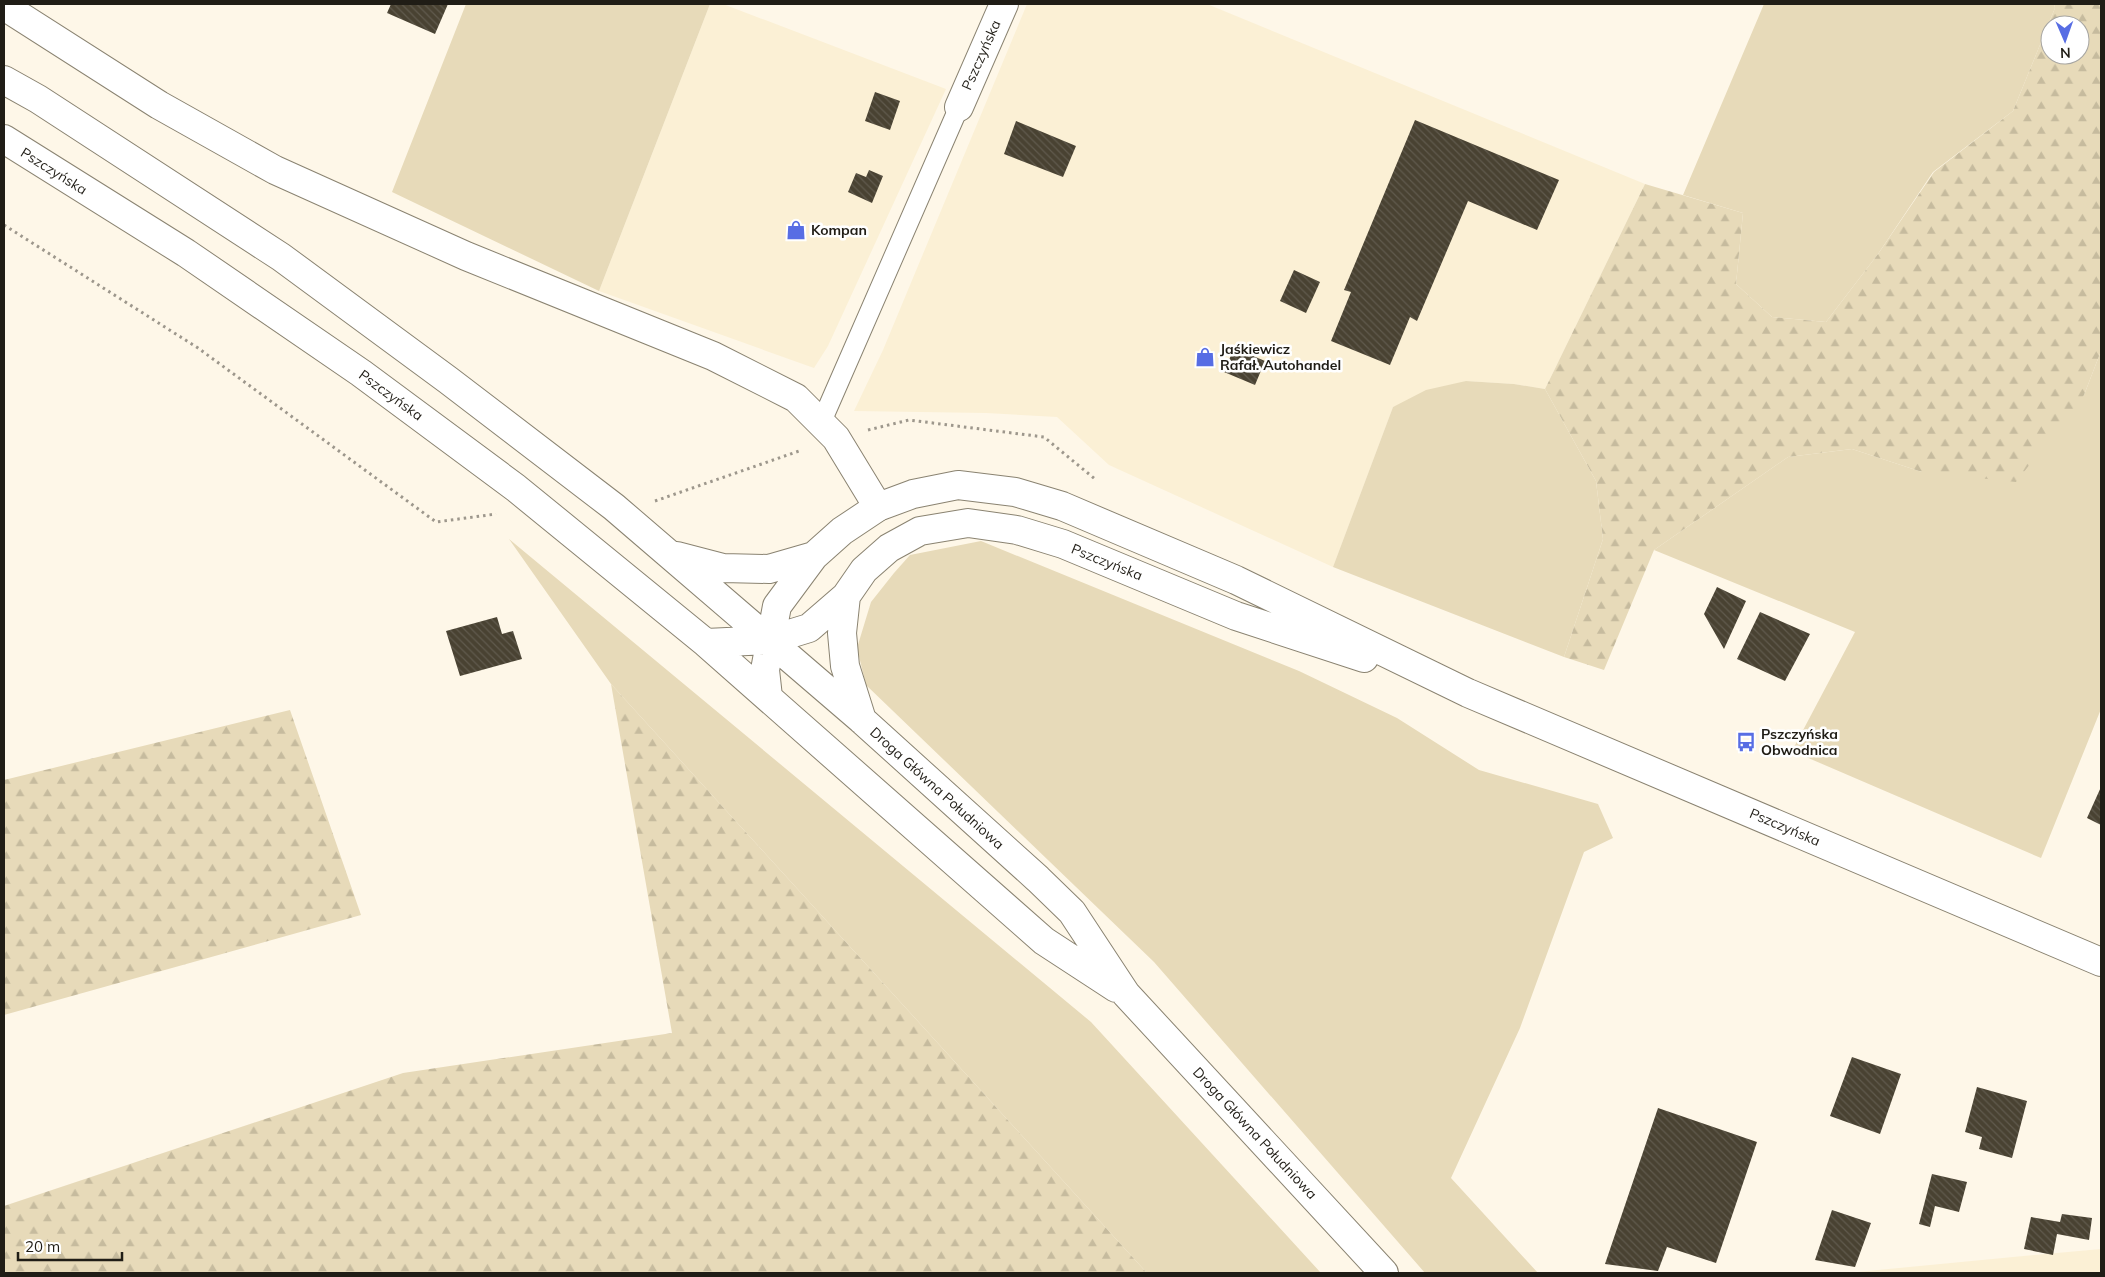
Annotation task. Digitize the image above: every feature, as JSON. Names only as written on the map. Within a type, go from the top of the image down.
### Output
[{"type":"main road","name":"Pszczyńska","points":[[959,107],[1004,4]]},
{"type":"main road","points":[[4,6],[158,105],[274,170],[466,256],[713,356],[796,398],[836,438],[878,508]]},
{"type":"main road","name":"Pszczyńska","points":[[4,80],[38,99],[281,257],[551,459],[670,554],[770,640]]},
{"type":"main road","name":"Pszczyńska","points":[[4,139],[186,253],[361,373],[516,488],[706,644],[770,640],[809,628],[846,596],[864,570],[889,548],[920,531],[968,523],[1017,530],[1063,544],[1236,616],[1468,692]]},
{"type":"main road","name":"Pszczyńska","points":[[770,640],[777,606],[814,556],[842,531],[878,508],[913,494],[958,485],[1015,492],[1062,506],[1236,580],[1468,692],[2101,962]]},
{"type":"main road","name":"Pszczyńska","points":[[670,554],[723,568],[769,569],[814,556]]},
{"type":"main road","points":[[846,596],[842,633],[845,666],[862,720]]},
{"type":"main road","points":[[768,697],[765,670],[770,640]]},
{"type":"main road","name":"Droga Główna Południowa","points":[[770,640],[862,720],[1072,912],[1126,994],[1384,1273]]},
{"type":"main road","name":"Droga Główna Południowa","points":[[706,644],[1044,941],[1126,994]]},
{"type":"lane","points":[[821,423],[959,107]]},
{"type":"path","points":[[4,225],[198,348],[436,522],[504,512]]},
{"type":"shaded area","points":[[710,4],[723,4],[946,89],[828,346],[814,368],[599,291]]},
{"type":"shaded area","points":[[1027,4],[1207,4],[1645,184],[1545,389],[1514,384],[1466,381],[1393,407],[1333,567],[1109,465],[1057,417],[986,413],[854,411],[883,350]]},
{"type":"shaded area","points":[[2101,1249],[2101,1273],[1847,1273],[2013,1257]]},
{"type":"green space","points":[[466,4],[710,4],[599,291],[392,192]]},
{"type":"green space","points":[[1764,4],[2054,4],[2055,8],[2052,15],[2040,15],[2040,45],[2013,111],[1933,172],[1878,254],[1826,322],[1772,317],[1736,284],[1743,213],[1683,195]]},
{"type":"green space","points":[[2054,4],[2101,4],[2101,351],[2084,395],[2016,482],[1922,472],[1852,449],[1788,457],[1654,550],[1604,670],[1564,657],[1603,539],[1596,481],[1545,389],[1645,184],[1743,213],[1736,284],[1772,317],[1826,322],[1878,254],[1934,172],[2013,111],[2040,45],[2040,65],[2090,65],[2090,15],[2052,15],[2055,8]]},
{"type":"green space","points":[[2101,351],[2101,709],[2041,858],[1792,751],[1855,632],[1654,550],[1788,457],[1852,449],[1922,472],[2084,395]]},
{"type":"green space","points":[[1466,381],[1514,384],[1545,389],[1596,481],[1603,539],[1564,657],[1333,567],[1393,407],[1426,390]]},
{"type":"green space","points":[[509,539],[1091,1022],[1321,1273],[1147,1273],[611,684]]},
{"type":"green space","points":[[981,541],[1299,671],[1397,718],[1479,770],[1598,804],[1613,838],[1584,852],[1520,1028],[1451,1178],[1538,1273],[1425,1273],[1154,962],[866,685],[857,648],[871,602],[894,573],[910,555]]},
{"type":"green space","points":[[611,684],[1147,1273],[4,1273],[4,1206],[403,1073],[672,1033]]},
{"type":"green space","points":[[290,710],[361,915],[4,1015],[4,780]]},
{"type":"building","points":[[391,4],[448,4],[435,34],[387,13]]},
{"type":"building","points":[[875,92],[900,101],[890,130],[865,121]]},
{"type":"building","points":[[1415,120],[1559,180],[1537,230],[1468,201],[1417,321],[1410,317],[1390,365],[1331,341],[1351,292],[1344,290]]},
{"type":"building","points":[[1016,121],[1076,146],[1063,177],[1004,154]]},
{"type":"building","points":[[869,170],[883,176],[872,203],[848,192],[856,173],[866,177]]},
{"type":"building","points":[[1294,270],[1320,282],[1306,313],[1280,301]]},
{"type":"building","points":[[1234,348],[1265,361],[1255,385],[1224,372]]},
{"type":"building","points":[[1717,587],[1746,601],[1724,649],[1704,614]]},
{"type":"building","points":[[1760,612],[1810,634],[1785,681],[1737,659]]},
{"type":"building","points":[[497,617],[502,634],[513,631],[522,659],[460,676],[446,631]]},
{"type":"building","points":[[2101,787],[2101,825],[2087,818]]},
{"type":"building","points":[[1852,1057],[1901,1074],[1880,1134],[1830,1116]]},
{"type":"building","points":[[1977,1087],[2027,1101],[2012,1158],[1979,1149],[1982,1137],[1965,1132]]},
{"type":"building","points":[[1658,1108],[1757,1142],[1716,1263],[1667,1247],[1658,1271],[1605,1264]]},
{"type":"building","points":[[1932,1174],[1967,1182],[1959,1212],[1935,1206],[1930,1227],[1919,1224]]},
{"type":"building","points":[[1832,1210],[1871,1223],[1855,1267],[1815,1260]]},
{"type":"building","points":[[2062,1214],[2092,1218],[2089,1240],[2057,1234],[2053,1255],[2024,1249],[2031,1217],[2060,1222]]},
{"type":"place","name":"Kompan","points":[[796,230]]},
{"type":"place","name":"Jaśkiewicz Rafał. Autohandel","points":[[1205,357]]},
{"type":"place","name":"Pszczyńska Obwodnica","points":[[1746,742]]}]
